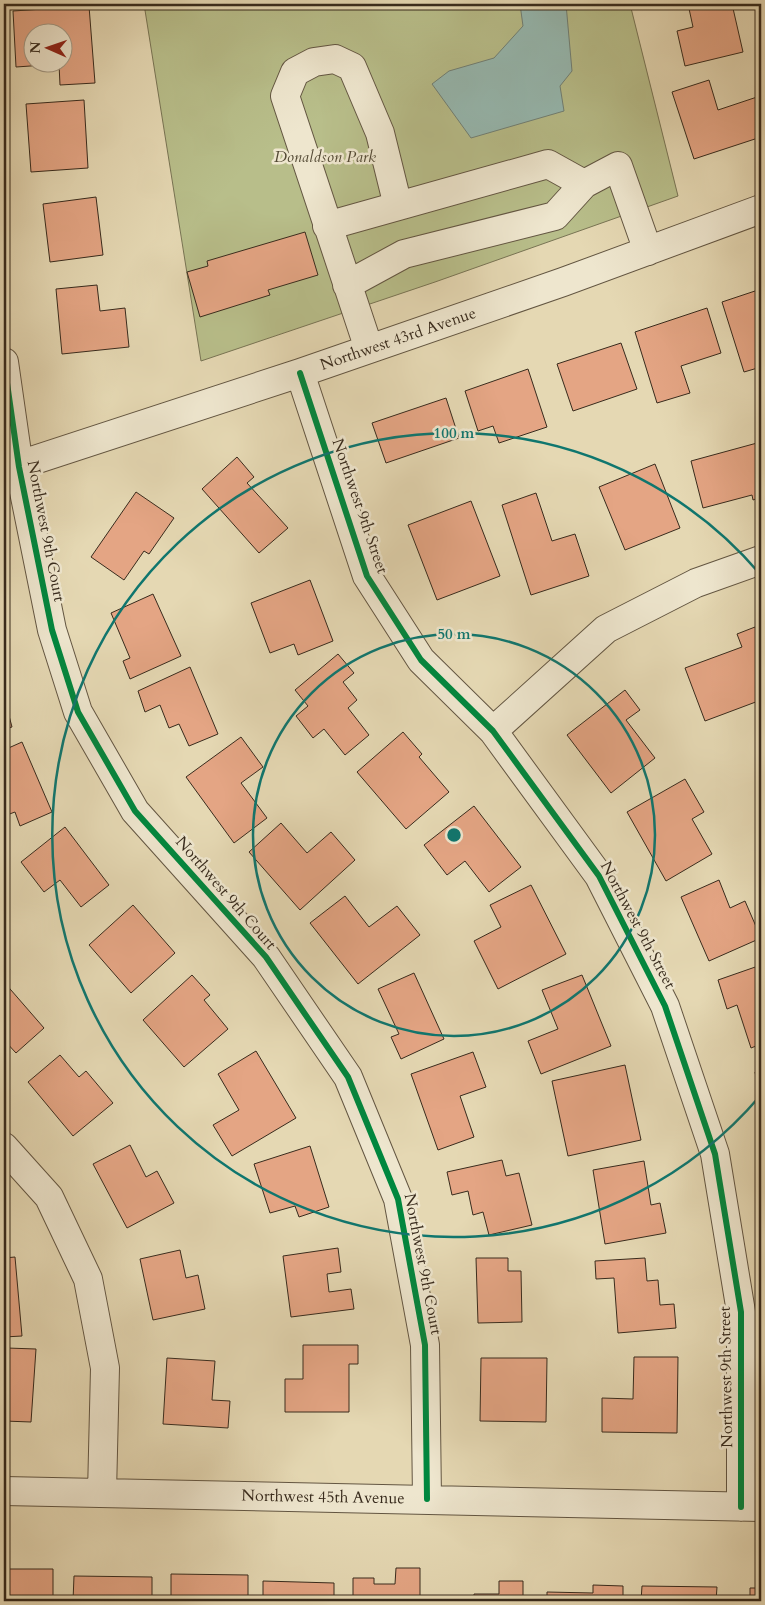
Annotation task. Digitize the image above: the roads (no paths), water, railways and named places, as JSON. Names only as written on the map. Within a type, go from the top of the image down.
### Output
[{"type":"street","points":[[369,349],[285,96],[295,72],[314,62],[335,59],[352,67],[380,133],[398,206]]},
{"type":"street","points":[[327,226],[548,164],[584,184]]},
{"type":"street","points":[[347,285],[404,254],[555,216],[584,184],[618,166],[648,251]]},
{"type":"street","name":"Northwest 43rd Avenue","points":[[11,468],[300,373],[648,251],[761,209]]},
{"type":"street","name":"Northwest 9th Court","points":[[4,362],[11,468],[52,630],[78,712],[135,810],[266,958],[348,1077],[398,1200],[425,1345],[427,1499]]},
{"type":"street","name":"Northwest 9th Street","points":[[300,373],[367,576],[421,660],[493,731],[599,876],[665,1006],[715,1154],[741,1312],[751,1507]]},
{"type":"street","points":[[493,731],[606,629],[696,583],[761,560]]},
{"type":"street","points":[[4,1147],[49,1196],[88,1279],[105,1368],[102,1493]]},
{"type":"street","name":"Northwest 45th Avenue","points":[[4,1491],[751,1507]]},
{"type":"water","points":[[520,4],[566,4],[572,71],[560,86],[564,111],[471,138],[432,84],[449,71],[494,58],[523,26]]},
{"type":"park label","name":"Donaldson Park","points":[[325,157]]}]
